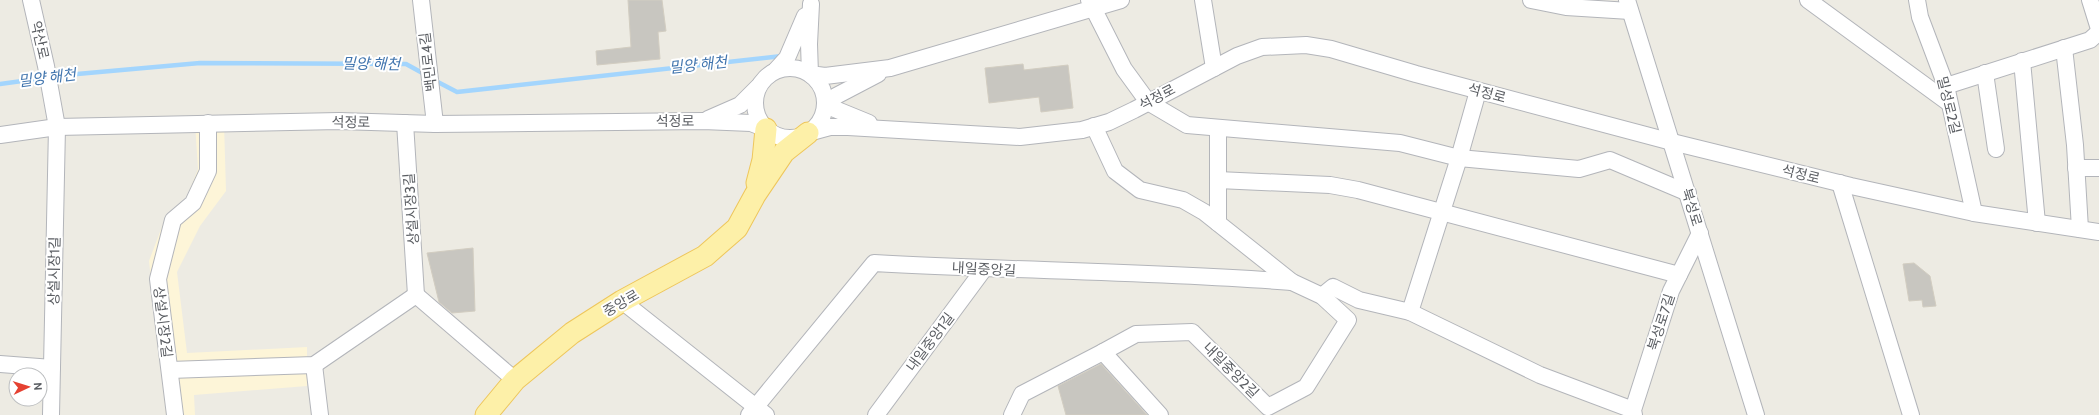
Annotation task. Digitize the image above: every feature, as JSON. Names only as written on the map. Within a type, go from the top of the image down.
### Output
[{"type":"main road","points":[[754,195],[763,160],[766,129]]},
{"type":"main road","points":[[754,195],[784,152],[808,134]]},
{"type":"main road","name":"중앙로","points":[[486,415],[515,380],[572,333],[622,301],[705,256],[737,228],[754,195]]},
{"type":"street","name":"약산로","points":[[31,0],[58,127]]},
{"type":"street","name":"백민로4길","points":[[421,0],[435,119]]},
{"type":"street","points":[[825,105],[836,96],[890,68],[1091,4],[1121,0]]},
{"type":"street","points":[[1203,0],[1214,68]]},
{"type":"street","points":[[1531,0],[1566,7],[1628,6]]},
{"type":"street","points":[[1808,0],[1949,103]]},
{"type":"street","name":"밀성로2길","points":[[1917,0],[1920,17],[1946,86],[1974,213]]},
{"type":"street","points":[[2090,0],[2099,29]]},
{"type":"street","points":[[703,121],[740,105],[766,77],[776,70],[787,58],[811,2]]},
{"type":"street","points":[[758,87],[755,98],[755,110],[759,120],[766,129],[775,135],[786,138],[797,138],[808,134],[822,117],[825,105],[821,88],[810,74],[808,44],[811,2]]},
{"type":"street","points":[[1091,4],[1124,68],[1148,102],[1187,125],[1400,143],[1459,158],[1579,169],[1610,160],[1688,193]]},
{"type":"street","name":"북성로","points":[[1628,6],[1688,193],[1756,415]]},
{"type":"street","points":[[1946,86],[2090,40],[2099,32]]},
{"type":"street","name":"석정로","points":[[808,134],[830,127],[1020,137],[1051,135],[1109,122],[1237,56],[1262,48],[1306,45],[1331,49],[1478,91],[1672,142],[1840,183],[1974,213],[2099,232]]},
{"type":"street","points":[[2064,48],[2076,168],[2080,229]]},
{"type":"street","points":[[2022,61],[2037,223]]},
{"type":"street","points":[[776,70],[787,68],[799,69],[810,74],[825,76],[890,68]]},
{"type":"street","points":[[1985,73],[1996,149]]},
{"type":"street","points":[[1410,312],[1459,158],[1478,91]]},
{"type":"street","points":[[825,105],[885,129]]},
{"type":"street","name":"석정로","points":[[0,136],[58,127],[338,121],[405,123],[435,119],[703,121],[751,123],[766,129]]},
{"type":"street","name":"상설시장2길","points":[[175,415],[158,279],[173,220],[193,203],[208,171],[208,123]]},
{"type":"street","name":"상설시장3길","points":[[405,123],[416,295]]},
{"type":"street","points":[[1094,126],[1115,171],[1140,190],[1184,200],[1218,224],[1292,282]]},
{"type":"street","name":"상설시장1길","points":[[51,415],[58,127]]},
{"type":"street","points":[[1218,128],[1218,224]]},
{"type":"street","points":[[2076,168],[2099,168]]},
{"type":"street","points":[[1218,180],[1330,185],[1358,190],[1679,275]]},
{"type":"street","points":[[1840,183],[1911,415]]},
{"type":"street","name":"북성로7길","points":[[1633,412],[1671,291],[1700,233]]},
{"type":"street","name":"내일중앙길","points":[[757,412],[874,262],[984,269],[1234,277],[1292,282]]},
{"type":"street","name":"내일중앙1길","points":[[876,415],[984,269]]},
{"type":"street","name":"내일중앙2길","points":[[1012,415],[1022,394],[1136,334],[1192,332],[1268,407],[1306,387],[1348,320],[1322,296],[1292,282]]},
{"type":"street","points":[[1322,296],[1334,287],[1358,300],[1410,312],[1540,374],[1633,412]]},
{"type":"street","points":[[170,370],[314,365],[416,295],[515,380]]},
{"type":"street","points":[[622,301],[757,412]]},
{"type":"street","points":[[1103,352],[1160,415]]},
{"type":"street","points":[[0,364],[52,368]]},
{"type":"street","points":[[314,365],[320,415]]},
{"type":"shaded area","points":[[195,123],[224,123],[226,191],[200,226],[177,272],[187,353],[307,347],[307,386],[194,395],[195,415],[166,415],[149,261],[166,216],[186,199],[198,169]]},
{"type":"building","points":[[628,0],[662,0],[666,31],[658,32],[660,59],[597,65],[596,51],[631,47]]},
{"type":"building","points":[[1023,64],[1024,70],[1068,65],[1073,108],[1041,112],[1039,97],[989,103],[985,68]]},
{"type":"building","points":[[473,248],[475,311],[452,313],[439,302],[427,253]]},
{"type":"building","points":[[1914,263],[1930,276],[1936,306],[1923,307],[1922,300],[1909,301],[1903,264]]},
{"type":"building","points":[[1101,364],[1147,415],[1066,415],[1058,386]]},
{"type":"waterway","name":"밀양 해천","points":[[434,80],[457,92],[782,56]]},
{"type":"waterway","name":"밀양 해천","points":[[0,84],[66,75],[200,63],[406,64],[426,75]]}]
